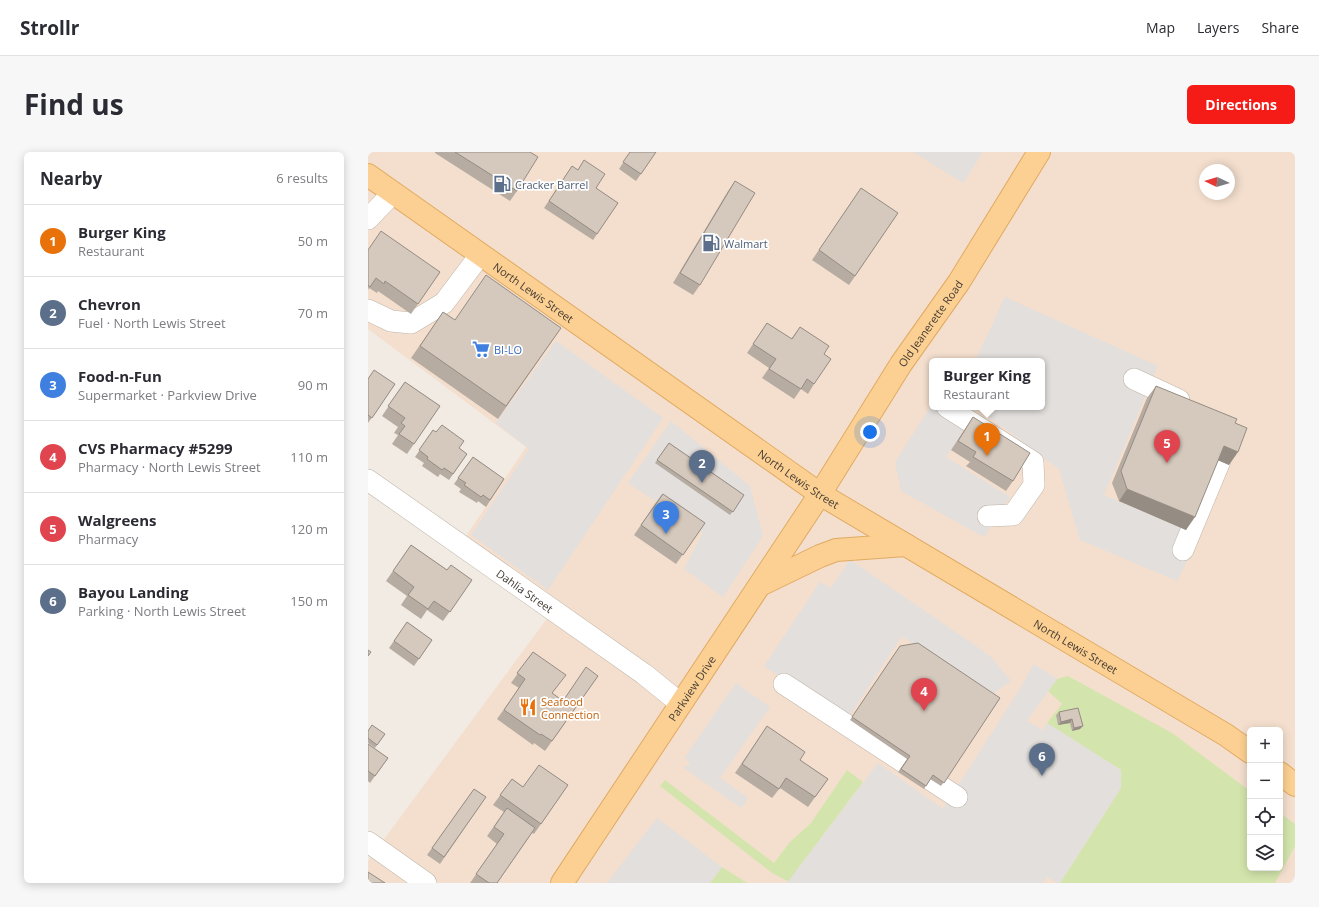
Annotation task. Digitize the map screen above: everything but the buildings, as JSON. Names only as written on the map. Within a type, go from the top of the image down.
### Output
[{"type":"main road","name":"Old Jeanerette Road","points":[[820,494],[901,364],[959,282],[1039,152]]},
{"type":"main road","name":"North Lewis Street","points":[[368,175],[820,494],[1226,735],[1247,750]]},
{"type":"main road","name":"Parkview Drive","points":[[562,883],[820,494]]},
{"type":"main road","points":[[759,586],[820,556],[836,550],[906,545]]},
{"type":"main road","points":[[1283,775],[1295,785]]},
{"type":"street","points":[[368,220],[393,193]]},
{"type":"street","points":[[368,310],[391,321],[411,323],[444,303],[480,255]]},
{"type":"street","points":[[1134,379],[1196,408]]},
{"type":"street","points":[[952,410],[1032,462],[1034,485],[1013,515],[988,516]]},
{"type":"street","points":[[1183,550],[1220,461]]},
{"type":"street","name":"Dahlia Street","points":[[368,480],[644,674],[681,704]]},
{"type":"street","points":[[784,684],[957,797]]},
{"type":"street","points":[[368,842],[426,883]]},
{"type":"shaded area","points":[[368,152],[1295,152],[1295,875],[1290,883],[368,883],[368,861],[557,605],[464,539],[526,447],[368,329]]},
{"type":"shaded area","points":[[913,152],[983,152],[963,183]]},
{"type":"shaded area","points":[[1005,297],[1158,366],[1104,495],[1200,536],[1177,581],[1080,540],[1059,469],[980,410],[1045,410],[1045,358],[976,358]]},
{"type":"shaded area","points":[[556,341],[663,418],[548,590],[471,535],[529,449],[496,423]]},
{"type":"shaded area","points":[[929,409],[938,410],[966,427],[946,457],[1010,497],[984,537],[901,491],[895,462]]},
{"type":"shaded area","points":[[671,421],[750,486],[763,536],[723,597],[684,569],[703,532],[628,483]]},
{"type":"shaded area","points":[[850,560],[979,648],[992,658],[1011,681],[987,698],[902,636],[846,721],[764,666],[820,582],[831,588]]},
{"type":"shaded area","points":[[1034,664],[1057,679],[1027,721],[1043,730],[1047,723],[1121,770],[1121,788],[1060,883],[1057,883],[1047,877],[1043,883],[787,883],[878,763],[943,809],[1021,687]]},
{"type":"shaded area","points":[[736,683],[770,707],[720,778],[748,798],[741,808],[684,768],[690,764],[685,757]]},
{"type":"shaded area","points":[[657,818],[722,867],[710,883],[607,883]]},
{"type":"green space","points":[[1068,676],[1172,733],[1247,789],[1247,871],[1281,871],[1275,883],[1060,883],[1121,788],[1121,770],[1047,723],[1062,704],[1048,691],[1057,679]]},
{"type":"green space","points":[[847,770],[863,782],[794,874],[804,883],[791,883],[772,873],[660,786],[665,780],[774,863],[790,842],[811,823]]},
{"type":"green space","points":[[1283,815],[1295,824],[1295,846],[1283,868]]},
{"type":"green space","points":[[722,867],[747,883],[710,883]]},
{"type":"place","name":"Cracker Barrel","points":[[502,184]]},
{"type":"place","name":"Walmart","points":[[711,243]]},
{"type":"place","name":"BI-LO","points":[[481,349]]},
{"type":"place","name":"Burger King","points":[[987,456]]},
{"type":"place","name":"Walgreens","points":[[1167,463]]},
{"type":"place","name":"Chevron","points":[[702,483]]},
{"type":"place","name":"Food-n-Fun","points":[[666,534]]},
{"type":"place","name":"Seafood Connection","points":[[528,707]]},
{"type":"place","name":"CVS Pharmacy #5299","points":[[924,711]]},
{"type":"place","name":"Bayou Landing","points":[[1042,776]]}]
